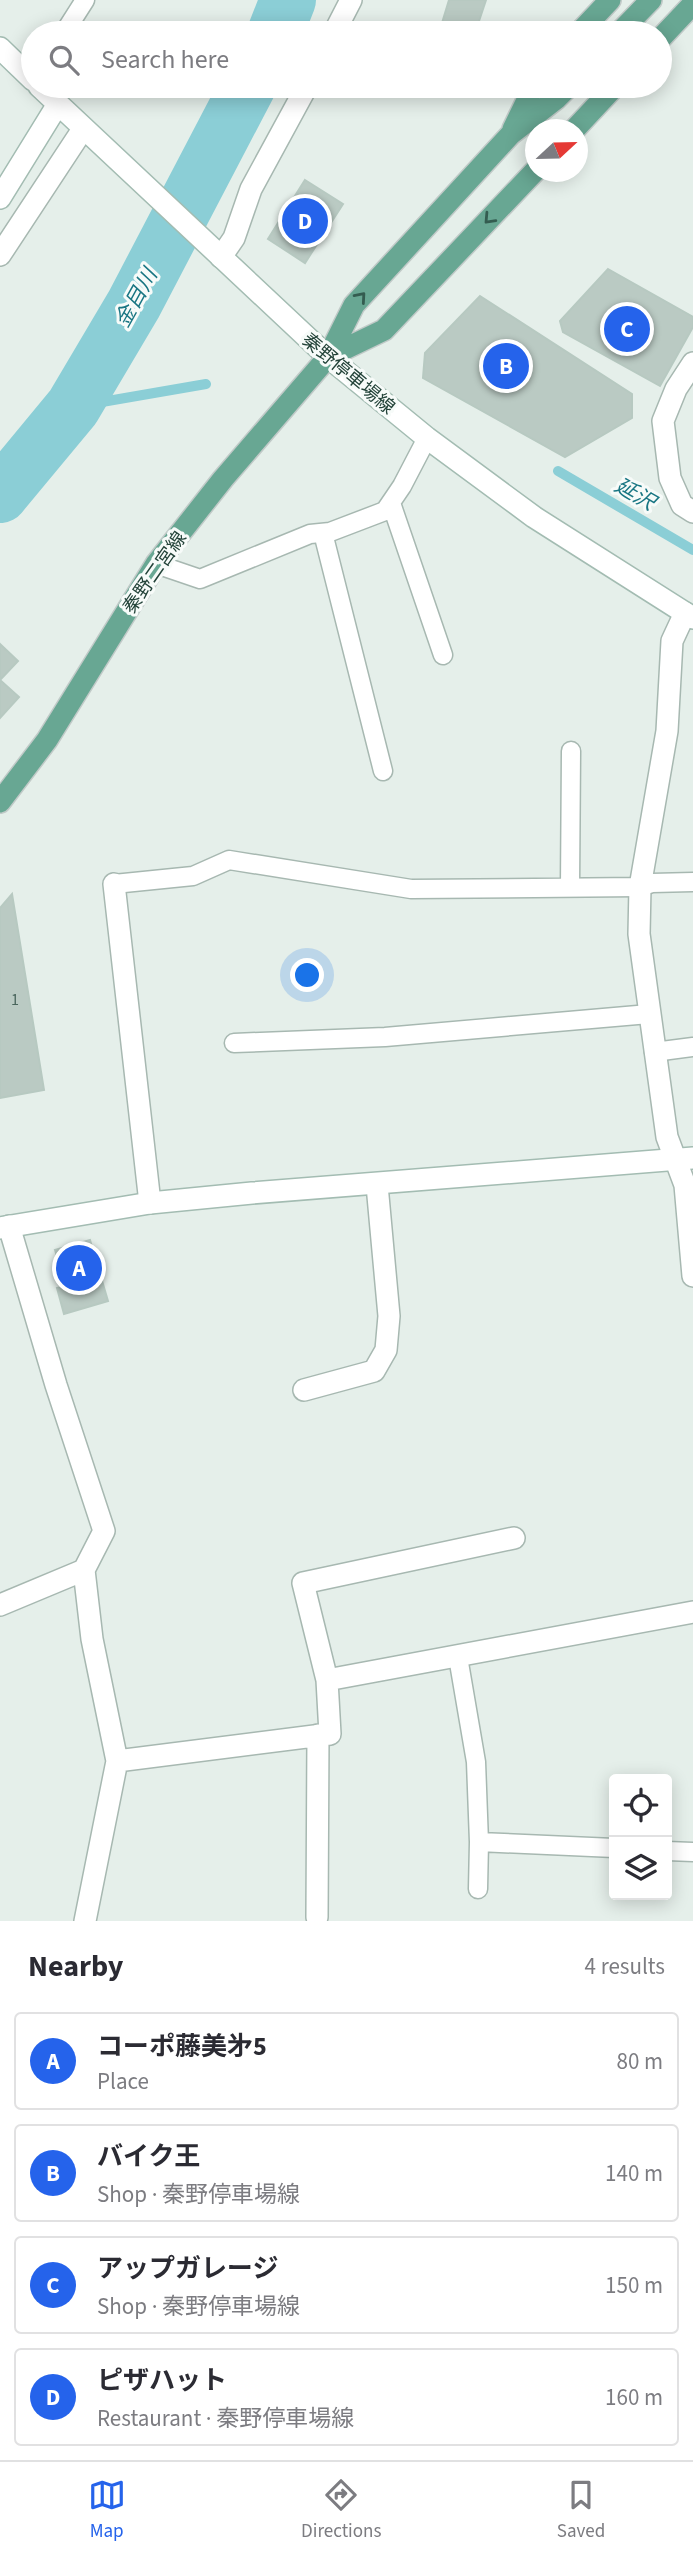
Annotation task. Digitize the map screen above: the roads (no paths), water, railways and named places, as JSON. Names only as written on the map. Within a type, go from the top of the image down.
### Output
[{"type":"main road","points":[[590,21],[610,0]]},
{"type":"main road","points":[[632,21],[652,0]]},
{"type":"main road","points":[[672,26],[693,4]]},
{"type":"main road","points":[[511,134],[528,98]]},
{"type":"main road","points":[[328,357],[354,304],[511,134],[557,98]]},
{"type":"main road","points":[[584,119],[604,98]]},
{"type":"main road","points":[[328,357],[384,330],[525,182]]},
{"type":"main road","name":"秦野二宮線","points":[[0,802],[47,740],[156,564],[223,479],[328,357]]},
{"type":"street","points":[[340,21],[351,0]]},
{"type":"street","name":"秦野停車場線","points":[[0,48],[21,66]]},
{"type":"street","name":"秦野停車場線","points":[[53,98],[328,357],[427,438],[534,517],[689,615]]},
{"type":"street","points":[[215,252],[234,238],[251,189],[300,98]]},
{"type":"street","points":[[0,198],[58,104]]},
{"type":"street","points":[[0,255],[83,129]]},
{"type":"street","points":[[693,363],[676,389],[663,421],[670,478],[682,505],[693,512]]},
{"type":"street","points":[[689,615],[673,641],[667,731],[640,887],[639,934],[667,1137],[684,1159],[693,1276]]},
{"type":"street","points":[[114,884],[150,1203]]},
{"type":"street","points":[[85,1921],[117,1761],[92,1639],[84,1570],[104,1531],[4,1227],[150,1203],[684,1159]]},
{"type":"street","points":[[304,1390],[374,1371],[386,1350],[389,1317],[377,1185]]},
{"type":"street","points":[[117,1761],[330,1734],[327,1681],[303,1583],[514,1538]]},
{"type":"street","points":[[0,1605],[84,1570]]},
{"type":"street","points":[[327,1681],[693,1612]]},
{"type":"street","points":[[317,1917],[318,1735]]},
{"type":"lane","points":[[72,21],[85,0]]},
{"type":"lane","points":[[156,564],[200,579],[310,534],[330,532],[385,512],[427,438]]},
{"type":"lane","points":[[391,503],[443,655]]},
{"type":"lane","points":[[323,533],[383,771]]},
{"type":"lane","points":[[570,887],[571,751]]},
{"type":"lane","points":[[114,884],[192,876],[229,860],[411,889],[640,887],[652,883],[693,882]]},
{"type":"lane","points":[[234,1043],[386,1037],[649,1014]]},
{"type":"lane","points":[[654,1052],[693,1047]]},
{"type":"lane","points":[[458,1657],[476,1762],[480,1842],[478,1889]]},
{"type":"lane","points":[[480,1842],[609,1847]]},
{"type":"lane","points":[[672,1850],[693,1852]]},
{"type":"waterway","name":"金目川","points":[[280,21],[288,0]]},
{"type":"waterway","name":"金目川","points":[[0,495],[73,407],[134,304],[242,98]]},
{"type":"waterway","name":"延沢","points":[[73,407],[206,384]]},
{"type":"waterway","name":"延沢","points":[[558,471],[693,550]]},
{"type":"place","name":"ピザハット","points":[[305,221]]},
{"type":"place","name":"アップガレージ","points":[[627,329]]},
{"type":"place","name":"バイク王","points":[[506,366]]},
{"type":"place","name":"コーポ藤美㐧5","points":[[79,1268]]}]
